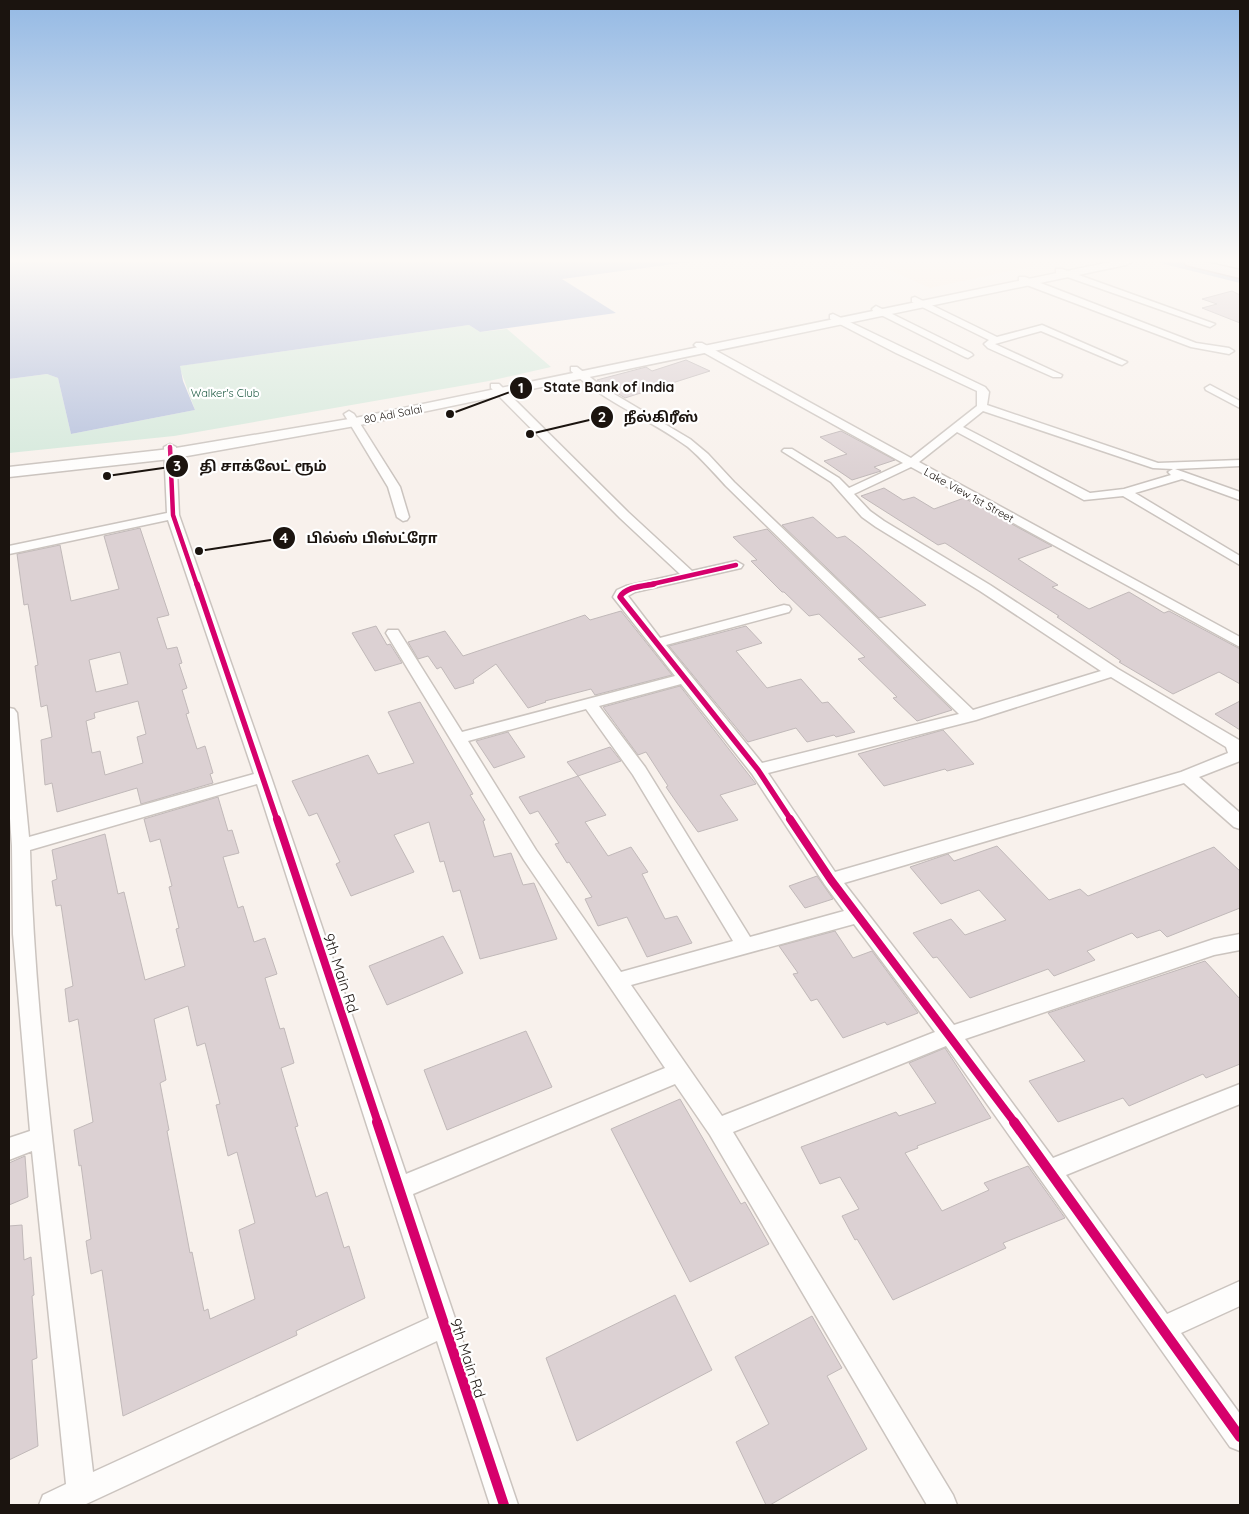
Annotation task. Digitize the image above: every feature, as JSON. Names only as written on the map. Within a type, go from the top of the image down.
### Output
[{"type":"main road","name":"80 Adi Salai","points":[[9,472],[170,450],[352,418],[498,390],[771,333]]},
{"type":"main road","name":"80 Adi Salai","points":[[9,464],[170,450]]},
{"type":"street","points":[[847,493],[911,463],[982,407],[984,392],[863,333]]},
{"type":"street","points":[[923,333],[968,355]]},
{"type":"street","points":[[981,333],[996,340]]},
{"type":"street","points":[[1024,333],[996,340],[989,344],[1057,375]]},
{"type":"street","points":[[1053,333],[1122,362]]},
{"type":"street","points":[[1162,333],[1187,342],[1230,351]]},
{"type":"street","name":"Lake View 1st Street","points":[[702,347],[1240,643]]},
{"type":"street","points":[[577,372],[601,391],[685,440],[701,452],[730,484],[970,716]]},
{"type":"street","points":[[1210,388],[1240,405]]},
{"type":"street","points":[[498,390],[624,515],[690,576]]},
{"type":"street","points":[[982,407],[1240,496]]},
{"type":"street","points":[[352,418],[394,486],[403,517]]},
{"type":"street","points":[[956,428],[1088,497],[1125,492],[1183,475]]},
{"type":"street","name":"9th Main Rd","points":[[170,450],[173,515],[504,1505]]},
{"type":"street","points":[[788,451],[835,480],[866,514],[880,524],[985,588],[1113,672],[1233,744],[1236,753],[1234,758],[1187,776],[832,880]]},
{"type":"street","points":[[1157,466],[1240,463]]},
{"type":"street","points":[[1125,492],[1240,561]]},
{"type":"street","points":[[9,550],[173,515]]},
{"type":"street","points":[[736,565],[631,588],[622,593],[620,597],[758,770],[832,880],[950,1035],[1240,1437]]},
{"type":"street","points":[[658,643],[784,609]]},
{"type":"street","points":[[393,633],[530,855],[718,1128],[943,1505]]},
{"type":"street","points":[[758,770],[970,716],[1113,672]]},
{"type":"street","points":[[458,738],[685,678]]},
{"type":"street","points":[[589,703],[639,771],[746,946]]},
{"type":"street","points":[[9,713],[20,846],[23,934],[42,1137],[81,1491]]},
{"type":"street","points":[[1187,776],[1240,822]]},
{"type":"street","points":[[20,846],[262,777]]},
{"type":"street","points":[[617,981],[858,915]]},
{"type":"street","points":[[718,1128],[950,1035],[1214,947],[1240,942]]},
{"type":"street","points":[[399,1188],[680,1072]]},
{"type":"street","points":[[1049,1171],[1240,1094]]},
{"type":"street","points":[[9,1149],[42,1137]]},
{"type":"street","points":[[1162,1329],[1240,1293]]},
{"type":"street","points":[[53,1505],[444,1324]]},
{"type":"green space","name":"Walker's Club","points":[[415,333],[511,333],[551,367],[489,381],[174,436],[9,453],[9,379],[47,374],[58,378],[71,434],[195,410],[179,366]]},
{"type":"water","points":[[9,333],[415,333],[180,366],[183,381],[195,410],[71,434],[58,378],[47,374],[9,379]]},
{"type":"building","points":[[686,360],[710,371],[625,398],[597,380],[646,367],[652,371]]},
{"type":"building","points":[[841,431],[895,460],[874,467],[881,471],[852,480],[824,461],[847,454],[820,437]]},
{"type":"building","points":[[884,488],[903,500],[914,497],[934,509],[964,498],[1052,546],[1018,559],[1058,585],[1052,587],[1089,609],[1129,592],[1164,613],[1169,611],[1240,649],[1240,684],[1219,672],[1173,694],[1119,662],[1121,661],[1057,617],[1059,616],[945,543],[938,545],[861,496]]},
{"type":"building","points":[[813,517],[837,538],[845,536],[926,605],[879,618],[782,525]]},
{"type":"building","points":[[140,528],[169,615],[157,618],[167,649],[177,647],[182,663],[179,664],[187,688],[182,690],[189,713],[186,714],[197,749],[205,746],[213,773],[210,774],[213,783],[141,804],[137,788],[57,812],[52,783],[45,785],[41,740],[52,737],[47,705],[41,707],[35,666],[38,665],[28,604],[24,605],[17,554],[60,545],[71,601],[119,589],[104,536]],"holes":[[[120,652],[128,684],[96,692],[89,660]],[[138,701],[146,734],[137,737],[143,763],[105,775],[100,751],[92,753],[86,721],[95,718],[94,713]]]},
{"type":"building","points":[[767,529],[952,710],[917,721],[893,698],[897,697],[858,659],[865,657],[819,614],[809,616],[782,592],[751,561],[757,560],[733,537]]},
{"type":"building","points":[[621,611],[672,675],[595,695],[591,689],[545,701],[528,708],[496,664],[473,680],[474,683],[455,689],[441,667],[437,669],[428,656],[418,659],[408,642],[445,631],[463,656],[585,615],[590,620]]},
{"type":"building","points":[[376,626],[387,645],[390,644],[402,663],[375,671],[352,633]]},
{"type":"building","points":[[746,626],[762,643],[736,651],[767,688],[801,679],[822,703],[828,702],[855,732],[807,742],[796,728],[748,742],[669,646]]},
{"type":"building","points":[[680,686],[756,784],[720,795],[738,820],[698,832],[666,787],[668,786],[646,752],[638,755],[603,707]]},
{"type":"building","points":[[1240,701],[1240,730],[1215,714]]},
{"type":"building","points":[[420,702],[473,794],[470,795],[485,820],[483,821],[494,857],[511,853],[523,885],[534,883],[557,939],[480,959],[460,890],[453,892],[444,861],[440,862],[429,822],[394,835],[414,872],[351,896],[336,864],[340,862],[317,813],[309,816],[292,781],[368,755],[378,774],[414,763],[388,712]]},
{"type":"building","points":[[943,730],[974,764],[947,771],[945,769],[884,786],[858,754]]},
{"type":"building","points":[[508,732],[525,757],[494,768],[476,741]]},
{"type":"building","points":[[610,747],[621,761],[578,776],[567,762]]},
{"type":"building","points":[[578,776],[606,815],[585,822],[608,856],[631,847],[648,872],[642,874],[665,919],[677,916],[692,943],[647,957],[627,917],[598,926],[585,899],[592,897],[555,844],[559,843],[538,811],[530,814],[519,797]]},
{"type":"building","points":[[218,797],[228,831],[232,830],[239,853],[223,857],[238,908],[243,906],[254,942],[265,938],[277,974],[265,978],[280,1029],[284,1028],[294,1063],[281,1068],[298,1126],[295,1127],[316,1197],[327,1192],[344,1248],[349,1246],[365,1298],[296,1331],[297,1335],[123,1416],[102,1270],[91,1274],[86,1241],[91,1239],[81,1165],[79,1166],[74,1130],[93,1122],[78,1019],[69,1022],[65,989],[73,986],[61,905],[56,906],[52,881],[57,879],[52,850],[105,834],[118,894],[124,892],[145,980],[185,966],[176,929],[179,928],[169,887],[172,886],[160,839],[150,842],[144,819]],"holes":[[[188,1006],[197,1046],[205,1043],[220,1104],[216,1105],[228,1156],[237,1152],[255,1223],[239,1230],[255,1299],[210,1319],[208,1309],[204,1311],[192,1252],[190,1253],[167,1131],[169,1130],[160,1083],[166,1080],[154,1019]]]},
{"type":"building","points":[[997,846],[1049,900],[1080,889],[1088,896],[1214,847],[1240,871],[1240,908],[1167,937],[1160,930],[1137,938],[1132,933],[1087,951],[1095,960],[1054,976],[1048,969],[970,998],[937,957],[933,958],[913,933],[951,919],[965,935],[1006,920],[979,890],[941,904],[910,867],[948,854],[954,861]]},
{"type":"building","points":[[817,876],[833,899],[805,908],[789,886]]},
{"type":"building","points":[[835,931],[853,958],[872,951],[918,1013],[887,1025],[885,1022],[843,1038],[817,999],[811,1001],[793,974],[798,973],[779,946]]},
{"type":"building","points":[[443,936],[463,973],[387,1005],[369,966]]},
{"type":"building","points":[[1205,961],[1240,999],[1240,1064],[1206,1078],[1203,1074],[1129,1106],[1123,1098],[1058,1122],[1029,1081],[1085,1061],[1048,1013]]},
{"type":"building","points":[[526,1031],[552,1087],[447,1130],[424,1070]]},
{"type":"building","points":[[945,1048],[991,1118],[917,1146],[918,1148],[905,1153],[942,1211],[989,1190],[984,1183],[1028,1166],[1065,1218],[1003,1243],[1006,1248],[893,1300],[842,1216],[859,1209],[840,1177],[820,1184],[801,1147],[896,1112],[899,1116],[936,1103],[909,1063]]},
{"type":"building","points":[[680,1099],[741,1204],[745,1202],[769,1244],[690,1282],[611,1129]]},
{"type":"building","points":[[25,1156],[28,1197],[9,1205],[9,1163]]},
{"type":"building","points":[[22,1225],[24,1260],[31,1257],[34,1295],[32,1296],[37,1358],[32,1360],[38,1446],[9,1460],[9,1226]]},
{"type":"building","points":[[675,1295],[712,1370],[577,1441],[546,1358]]},
{"type":"building","points":[[812,1316],[842,1368],[827,1376],[867,1449],[770,1505],[766,1505],[736,1442],[769,1424],[735,1357]]},
{"type":"cycle path","points":[[170,447],[173,515],[263,777],[504,1505]]},
{"type":"cycle path","points":[[736,565],[631,589],[622,593],[620,597],[758,770],[831,880],[983,1079],[1240,1437]]},
{"type":"place","name":"State Bank of India","points":[[450,414]]},
{"type":"place","name":"நீல்கிரீஸ்","points":[[530,434]]},
{"type":"place","name":"தி சாக்லேட் ரூம்","points":[[107,476]]},
{"type":"place","name":"பில்ஸ் பிஸ்ட்ரோ","points":[[199,551]]}]
